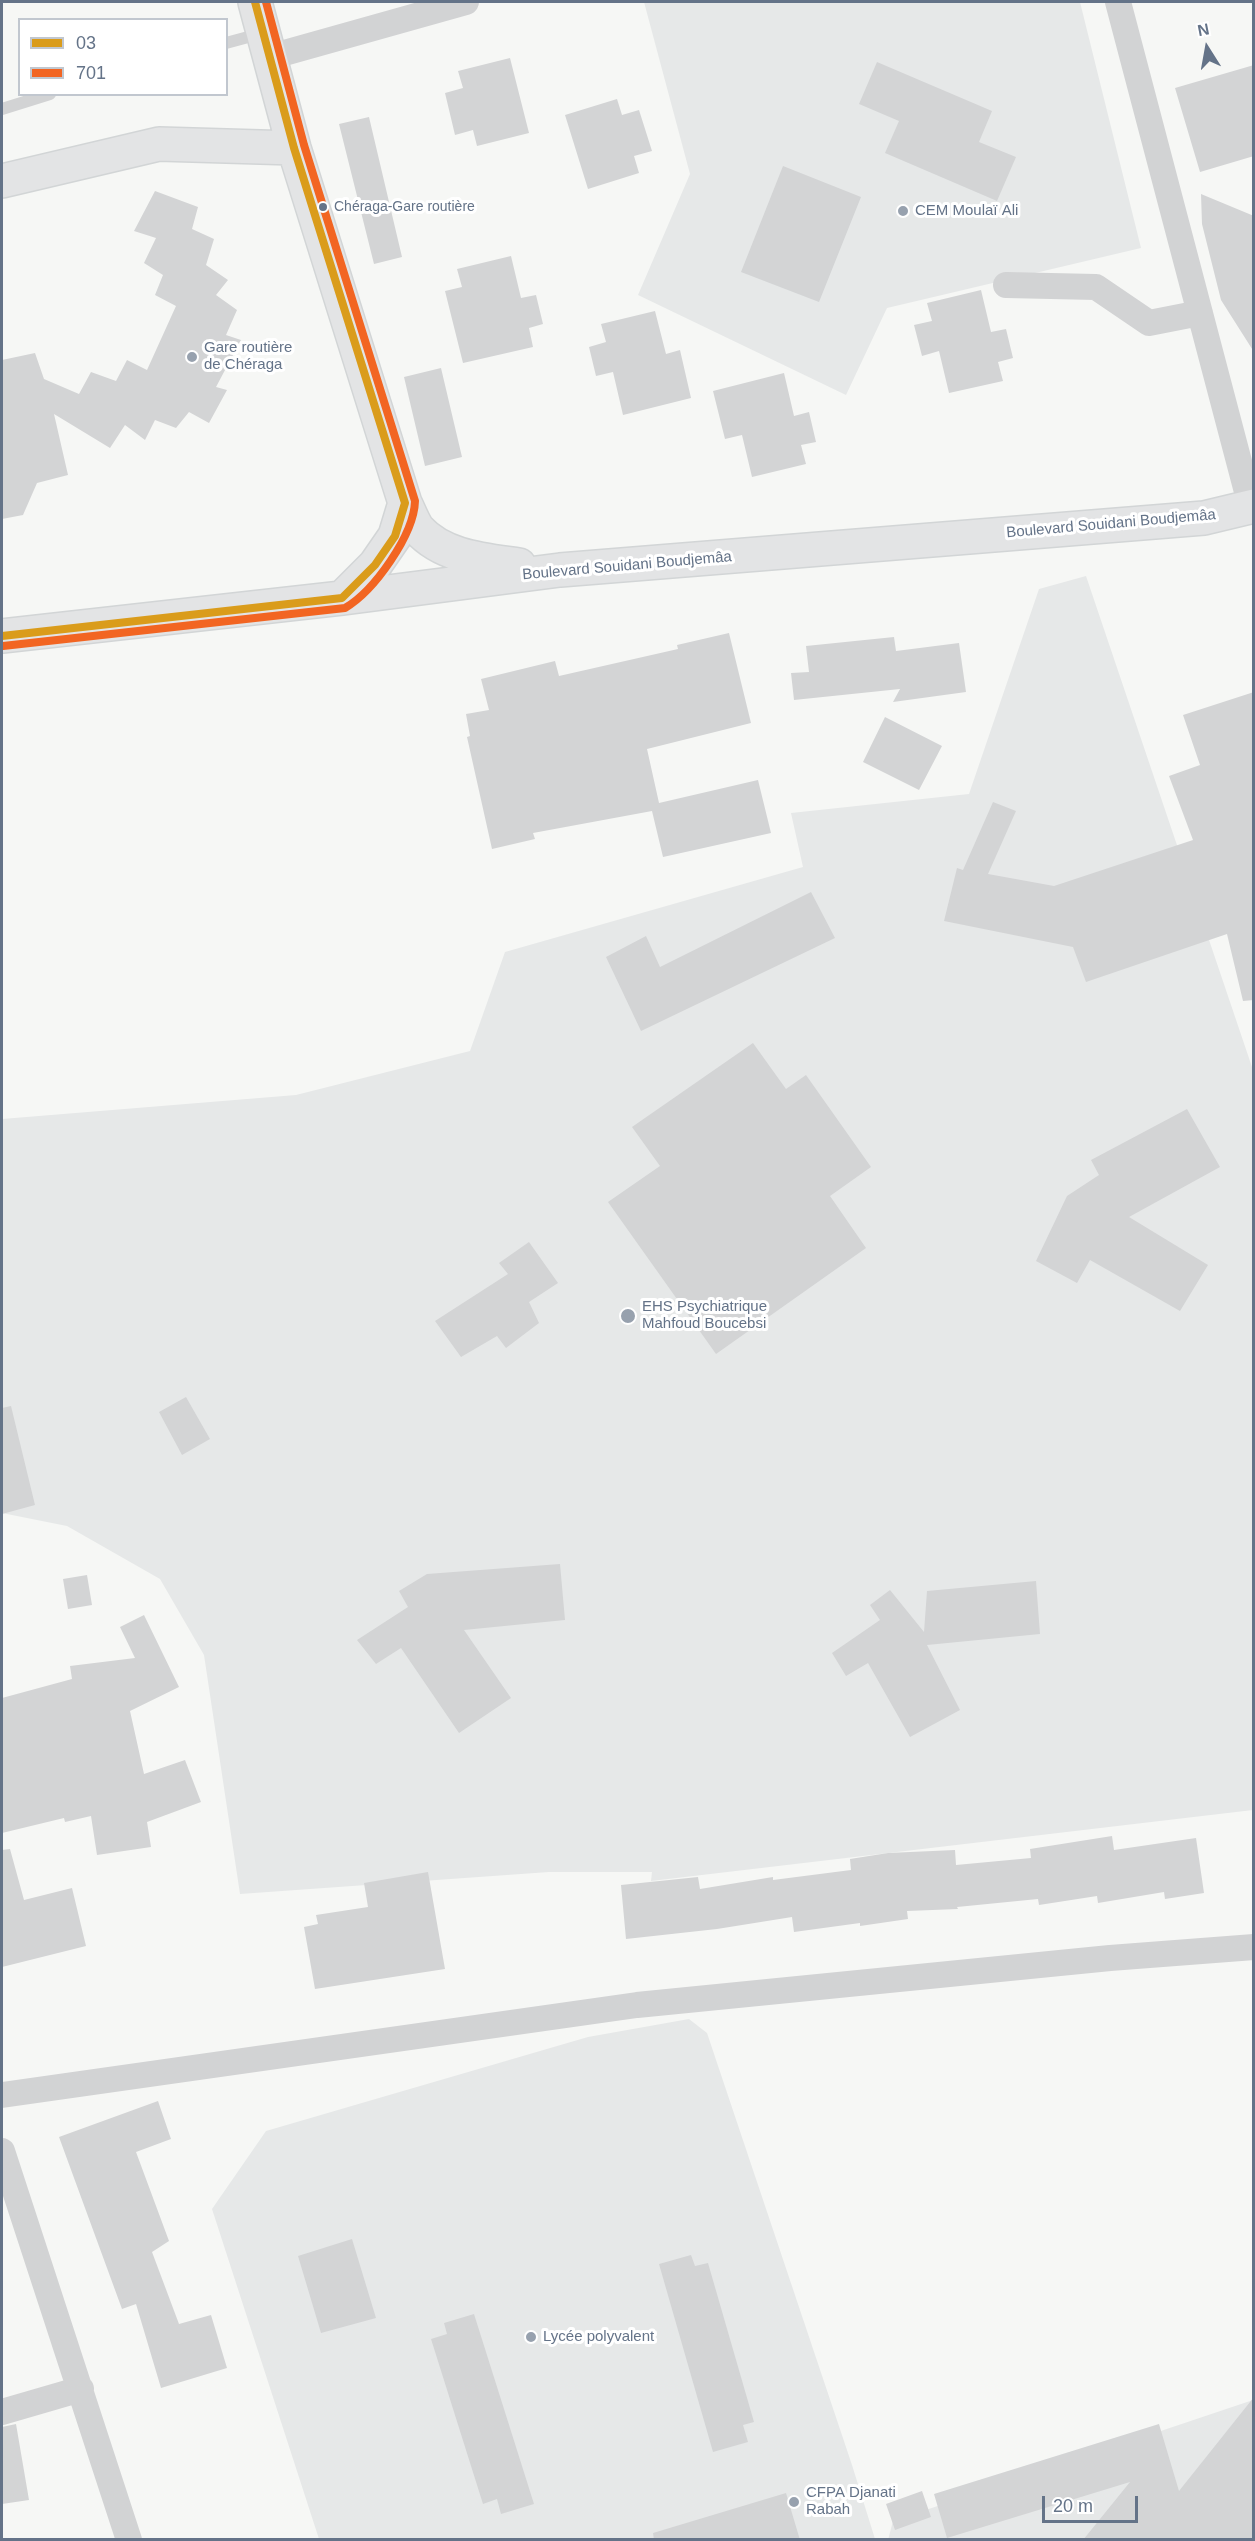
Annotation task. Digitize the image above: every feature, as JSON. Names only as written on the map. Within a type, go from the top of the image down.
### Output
[{"type":"main road","points":[[263,30],[294,148],[405,503],[417,528],[441,549],[487,561],[560,570]]},
{"type":"main road","points":[[2,181],[159,144],[294,148]]},
{"type":"main road","points":[[342,598],[375,565],[395,536],[405,503]]},
{"type":"main road","name":"Boulevard Souidani Boudjemâa","points":[[2,636],[342,598],[560,570],[1203,518],[1252,507]]},
{"type":"street","points":[[263,30],[466,2]]},
{"type":"street","points":[[1118,2],[1252,507]]},
{"type":"street","points":[[1006,285],[1096,287],[1149,323],[1200,313]]},
{"type":"street","points":[[2,2095],[637,2005],[1110,1958],[1254,1947]]},
{"type":"street","points":[[2,2151],[129,2540]]},
{"type":"street","points":[[2,2412],[81,2389]]},
{"type":"lane","points":[[228,42],[263,30]]},
{"type":"lane","points":[[2,109],[44,96]]},
{"type":"shaded area","name":"CEM Moulaï Ali","points":[[644,2],[1080,2],[1141,248],[887,308],[846,395],[638,295],[690,174]]},
{"type":"shaded area","name":"EHS Psychiatrique Mahfoud Boucebsi","points":[[1086,576],[1253,1070],[1253,1810],[651,1881],[652,1872],[549,1872],[240,1894],[204,1655],[160,1579],[67,1526],[2,1513],[2,1119],[296,1095],[470,1051],[505,952],[803,867],[791,813],[969,794],[1039,589]]},
{"type":"shaded area","name":"Lycée polyvalent","points":[[689,2019],[707,2033],[875,2539],[319,2539],[212,2209],[266,2131],[588,2037]]},
{"type":"shaded area","points":[[1253,2400],[1253,2539],[888,2540],[893,2521]]},
{"type":"building","points":[[510,58],[529,133],[477,146],[473,130],[455,135],[445,93],[463,88],[458,71]]},
{"type":"building","points":[[877,62],[992,111],[979,142],[1016,157],[997,201],[885,153],[899,121],[859,104]]},
{"type":"building","points":[[1254,65],[1254,156],[1200,172],[1175,88]]},
{"type":"building","points":[[617,99],[622,115],[639,110],[652,151],[634,156],[639,173],[588,189],[565,115]]},
{"type":"building","points":[[369,117],[402,257],[374,264],[339,124]]},
{"type":"building","points":[[783,166],[861,197],[819,302],[741,272]]},
{"type":"building","name":"Gare routière de Chéraga","points":[[155,191],[198,207],[192,229],[214,239],[206,265],[228,280],[216,295],[237,310],[226,335],[241,340],[216,387],[227,390],[209,423],[189,412],[176,428],[155,420],[145,440],[125,425],[110,448],[54,414],[68,475],[37,483],[23,515],[2,519],[2,360],[35,353],[44,379],[79,394],[91,372],[116,381],[127,360],[147,370],[176,306],[155,295],[163,275],[144,263],[156,238],[134,231]]},
{"type":"building","points":[[1201,194],[1254,216],[1254,352],[1221,300],[1202,224]]},
{"type":"building","points":[[511,256],[521,298],[536,295],[543,324],[529,328],[533,347],[463,363],[445,291],[462,287],[457,269]]},
{"type":"building","points":[[981,290],[991,332],[1006,329],[1013,358],[998,362],[1003,381],[949,393],[939,351],[922,356],[914,325],[932,321],[927,303]]},
{"type":"building","points":[[655,311],[666,354],[680,350],[691,398],[623,415],[613,372],[596,376],[589,347],[606,342],[601,324]]},
{"type":"building","points":[[441,368],[462,457],[425,466],[404,377]]},
{"type":"building","points":[[784,373],[794,416],[809,412],[816,442],[801,445],[806,464],[752,477],[742,435],[725,439],[713,391]]},
{"type":"building","points":[[729,633],[751,723],[647,749],[659,803],[758,780],[771,833],[663,857],[652,811],[533,833],[535,839],[492,849],[467,737],[470,736],[466,714],[489,710],[481,679],[555,661],[559,676],[678,649],[677,645]]},
{"type":"building","points":[[894,637],[896,651],[959,643],[966,692],[893,702],[900,689],[794,700],[791,673],[809,672],[806,646]]},
{"type":"building","points":[[1254,692],[1254,1000],[1243,1001],[1227,934],[1086,982],[1073,947],[944,921],[957,868],[963,870],[993,802],[1016,811],[988,874],[1054,886],[1193,840],[1169,776],[1200,765],[1183,715]]},
{"type":"building","points":[[885,717],[942,746],[919,790],[863,762]]},
{"type":"building","points":[[811,892],[835,938],[641,1031],[606,957],[646,936],[660,967]]},
{"type":"building","points":[[753,1043],[786,1089],[806,1075],[871,1167],[830,1196],[866,1248],[716,1354],[608,1202],[660,1166],[632,1127]]},
{"type":"building","points":[[1187,1109],[1220,1167],[1129,1217],[1208,1265],[1180,1311],[1090,1260],[1077,1283],[1036,1261],[1067,1196],[1099,1175],[1091,1160]]},
{"type":"building","points":[[529,1242],[558,1283],[529,1302],[539,1323],[506,1348],[497,1336],[461,1357],[435,1321],[508,1274],[499,1263]]},
{"type":"building","points":[[186,1397],[210,1439],[182,1455],[159,1412]]},
{"type":"building","points":[[11,1406],[35,1505],[2,1514],[2,1408]]},
{"type":"building","points":[[560,1564],[565,1620],[464,1630],[511,1698],[459,1733],[401,1648],[376,1664],[357,1640],[408,1607],[399,1591],[427,1574]]},
{"type":"building","points":[[87,1575],[92,1605],[68,1609],[63,1579]]},
{"type":"building","points":[[1036,1581],[1040,1634],[927,1645],[960,1710],[910,1737],[868,1663],[846,1676],[832,1653],[880,1620],[870,1605],[890,1590],[924,1632],[927,1591]]},
{"type":"building","points":[[144,1615],[179,1687],[130,1711],[144,1774],[185,1760],[201,1802],[147,1822],[151,1847],[97,1855],[91,1816],[65,1822],[64,1818],[2,1833],[2,1698],[72,1679],[70,1666],[135,1658],[120,1627]]},
{"type":"building","points":[[1112,1836],[1114,1850],[1196,1838],[1204,1893],[1165,1899],[1164,1892],[1098,1903],[1097,1896],[1039,1905],[1038,1899],[957,1907],[958,1909],[907,1911],[908,1919],[794,1932],[792,1917],[717,1929],[626,1939],[621,1885],[698,1877],[700,1889],[773,1877],[773,1880],[851,1870],[850,1859],[888,1853],[955,1850],[956,1865],[1031,1858],[1030,1849]]},
{"type":"building","points":[[10,1849],[24,1900],[72,1888],[86,1946],[2,1967],[2,1850]]},
{"type":"building","points":[[428,1872],[445,1969],[315,1989],[304,1927],[318,1924],[316,1915],[368,1907],[364,1883]]},
{"type":"building","points":[[158,2101],[171,2139],[136,2152],[169,2241],[152,2252],[179,2324],[211,2315],[227,2368],[161,2388],[136,2304],[122,2309],[59,2137]]},
{"type":"building","points":[[352,2239],[376,2318],[321,2333],[298,2256]]},
{"type":"building","points":[[691,2255],[695,2266],[708,2263],[754,2422],[743,2425],[748,2442],[713,2452],[659,2264]]},
{"type":"building","points":[[474,2314],[534,2504],[501,2514],[497,2499],[483,2504],[431,2339],[447,2334],[444,2323]]},
{"type":"building","points":[[1254,2397],[1254,2540],[1083,2540],[1130,2482],[947,2538],[934,2494],[1159,2424],[1179,2491]]},
{"type":"building","points":[[16,2424],[29,2500],[2,2504],[2,2427]]},
{"type":"building","points":[[922,2491],[931,2517],[895,2530],[886,2504]]},
{"type":"building","points":[[786,2493],[800,2540],[654,2540],[653,2533]]},
{"type":"transit line","name":"03","points":[[2,636],[342,598],[375,565],[395,536],[405,503],[294,148],[255,2]]},
{"type":"transit line","name":"701","points":[[3,646],[345,608],[380,576],[408,530],[415,501],[304,145],[266,2]]},
{"type":"place","name":"Chéraga-Gare routière","points":[[323,207]]},
{"type":"place","name":"CEM Moulaï Ali","points":[[903,211]]},
{"type":"place","name":"Gare routière de Chéraga","points":[[192,357]]},
{"type":"place","name":"EHS Psychiatrique Mahfoud Boucebsi","points":[[628,1316]]},
{"type":"place","name":"Lycée polyvalent","points":[[531,2337]]},
{"type":"place","name":"CFPA Djanati Rabah","points":[[794,2502]]}]
